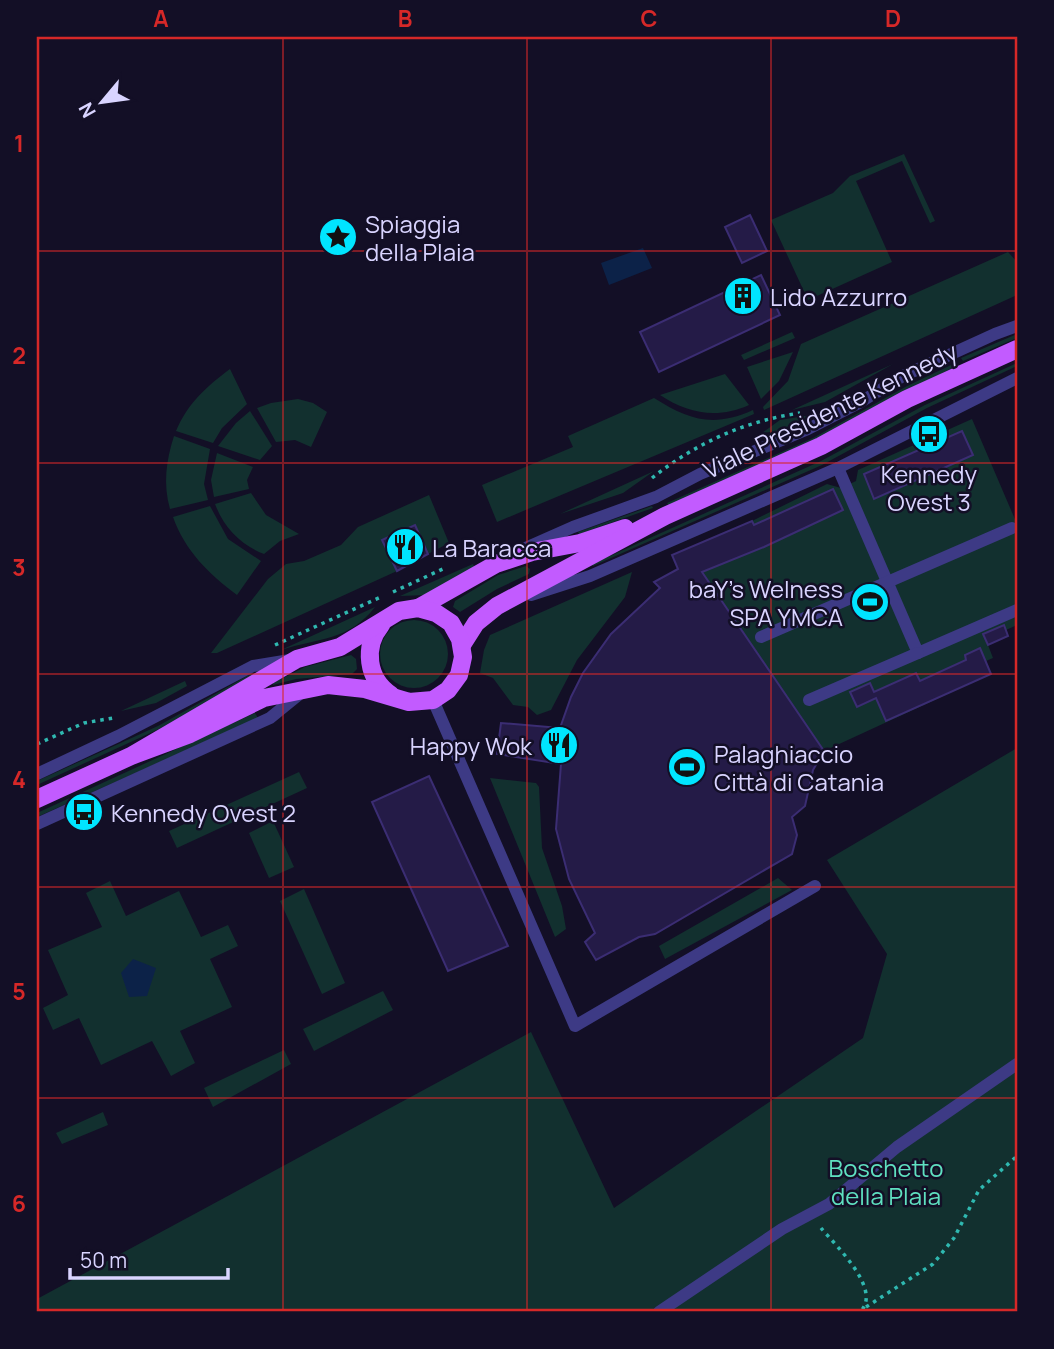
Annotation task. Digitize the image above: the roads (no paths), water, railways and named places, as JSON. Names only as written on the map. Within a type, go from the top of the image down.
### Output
[{"type":"main road","name":"Viale Presidente Kennedy","points":[[665,516],[821,446],[907,399],[1017,349]]},
{"type":"main road","points":[[418,608],[496,564],[532,552],[580,543],[665,516]]},
{"type":"main road","points":[[462,645],[476,623],[498,606],[665,516]]},
{"type":"main road","points":[[37,799],[131,756],[190,734],[264,698],[328,685],[365,689],[415,703],[433,700],[448,690],[459,675],[463,657],[462,645],[446,619],[430,610],[418,608],[399,611],[340,647],[297,659],[131,756]]},
{"type":"main road","points":[[383,622],[370,644],[369,661],[374,677],[392,696]]},
{"type":"lane","points":[[496,564],[528,546],[656,497],[700,474],[808,429],[859,403],[903,376],[1017,326]]},
{"type":"lane","points":[[498,606],[590,576],[838,468],[1017,378]]},
{"type":"lane","points":[[838,468],[918,653]]},
{"type":"lane","points":[[761,637],[1013,528]]},
{"type":"lane","points":[[809,700],[1017,610]]},
{"type":"lane","points":[[37,774],[118,736],[253,666],[297,659]]},
{"type":"lane","points":[[37,824],[270,718],[309,687]]},
{"type":"lane","points":[[433,700],[575,1026],[814,886]]},
{"type":"lane","points":[[659,1312],[782,1229],[829,1204],[897,1147],[1017,1065]]},
{"type":"water","points":[[643,248],[652,268],[609,285],[601,263]]},
{"type":"water","points":[[133,959],[156,968],[147,996],[129,997],[121,973]]},
{"type":"place","name":"Spiaggia della Plaia","points":[[338,237]]},
{"type":"place","name":"Lido Azzurro","points":[[743,296]]},
{"type":"place","name":"Kennedy Ovest 3","points":[[929,434]]},
{"type":"place","name":"La Baracca","points":[[405,547]]},
{"type":"place","name":"baY's Welness SPA YMCA","points":[[870,602]]},
{"type":"place","name":"Happy Wok","points":[[559,745]]},
{"type":"place","name":"Palaghiaccio Città di Catania","points":[[687,767]]},
{"type":"place","name":"Kennedy Ovest 2","points":[[84,812]]},
{"type":"park label","name":"Boschetto della Plaia","points":[[886,1181]]}]
